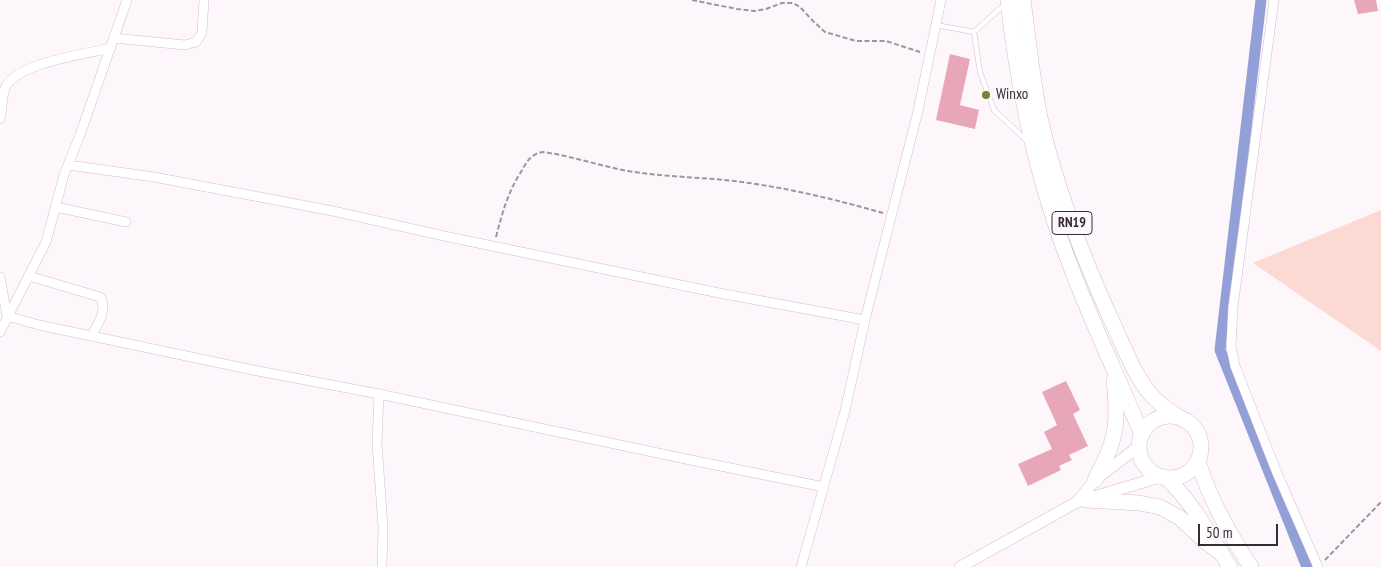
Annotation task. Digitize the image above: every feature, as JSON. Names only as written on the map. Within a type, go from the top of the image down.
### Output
[{"type":"highway","name":"RN19","points":[[1023,0],[1039,113],[1050,157],[1077,238],[1098,291],[1138,376],[1151,395],[1161,406],[1191,424],[1197,432],[1201,452],[1198,461],[1208,491],[1226,526],[1251,567]]},
{"type":"highway","name":"RN19","points":[[1008,1],[1018,72],[1034,148],[1054,219],[1140,440],[1140,456],[1144,465],[1152,472],[1176,487],[1226,560]]},
{"type":"highway","points":[[1094,480],[1109,451],[1117,421],[1112,367]]},
{"type":"highway","points":[[1140,440],[1147,427],[1154,421],[1163,417],[1182,419]]},
{"type":"highway","points":[[1163,478],[1181,476],[1188,473],[1198,461]]},
{"type":"highway","points":[[1082,501],[1139,503],[1160,507],[1180,518],[1226,560]]},
{"type":"street","points":[[0,332],[46,242],[64,175],[80,135],[127,0]]},
{"type":"street","points":[[114,38],[186,45],[196,42],[202,33],[204,0]]},
{"type":"street","points":[[800,567],[845,411],[865,320],[918,111],[941,0]]},
{"type":"street","points":[[1274,0],[1233,307],[1231,346],[1234,362],[1248,400],[1318,567]]},
{"type":"street","points":[[0,119],[5,89],[13,77],[36,65],[111,48]]},
{"type":"street","points":[[68,165],[154,177],[206,187],[378,221],[719,293],[865,320]]},
{"type":"street","points":[[56,207],[126,222]]},
{"type":"street","points":[[29,276],[100,297],[103,307],[92,335]]},
{"type":"street","points":[[0,277],[7,316]]},
{"type":"street","points":[[7,316],[39,325],[253,370],[379,394],[824,487]]},
{"type":"street","points":[[379,394],[377,443],[383,527],[382,567]]},
{"type":"street","points":[[1082,501],[1094,480],[1140,440]]},
{"type":"street","points":[[960,567],[1082,501],[1163,478]]},
{"type":"lane","points":[[974,32],[1008,1]]},
{"type":"lane","points":[[936,25],[974,32]]},
{"type":"lane","points":[[974,32],[980,72],[994,110],[1034,148]]},
{"type":"path","points":[[692,0],[754,11],[782,3],[793,3],[800,6],[825,32],[856,41],[879,40],[893,42],[908,49],[930,55]]},
{"type":"path","points":[[494,246],[508,194],[526,163],[534,154],[541,152],[627,171],[672,177],[735,181],[771,187],[834,199],[891,215]]},
{"type":"path","points":[[1326,560],[1381,502]]},
{"type":"shaded area","points":[[1381,210],[1381,351],[1253,263]]},
{"type":"building","points":[[1354,0],[1376,0],[1378,11],[1358,14]]},
{"type":"building","points":[[950,54],[970,59],[960,105],[979,110],[975,129],[936,120]]},
{"type":"building","points":[[1066,381],[1080,410],[1073,414],[1088,446],[1069,455],[1072,460],[1059,466],[1061,470],[1028,486],[1018,464],[1052,449],[1044,432],[1057,425],[1042,392]]},
{"type":"waterway","points":[[1261,0],[1220,350],[1307,567]]},
{"type":"place","name":"Winxo","points":[[986,95]]}]
